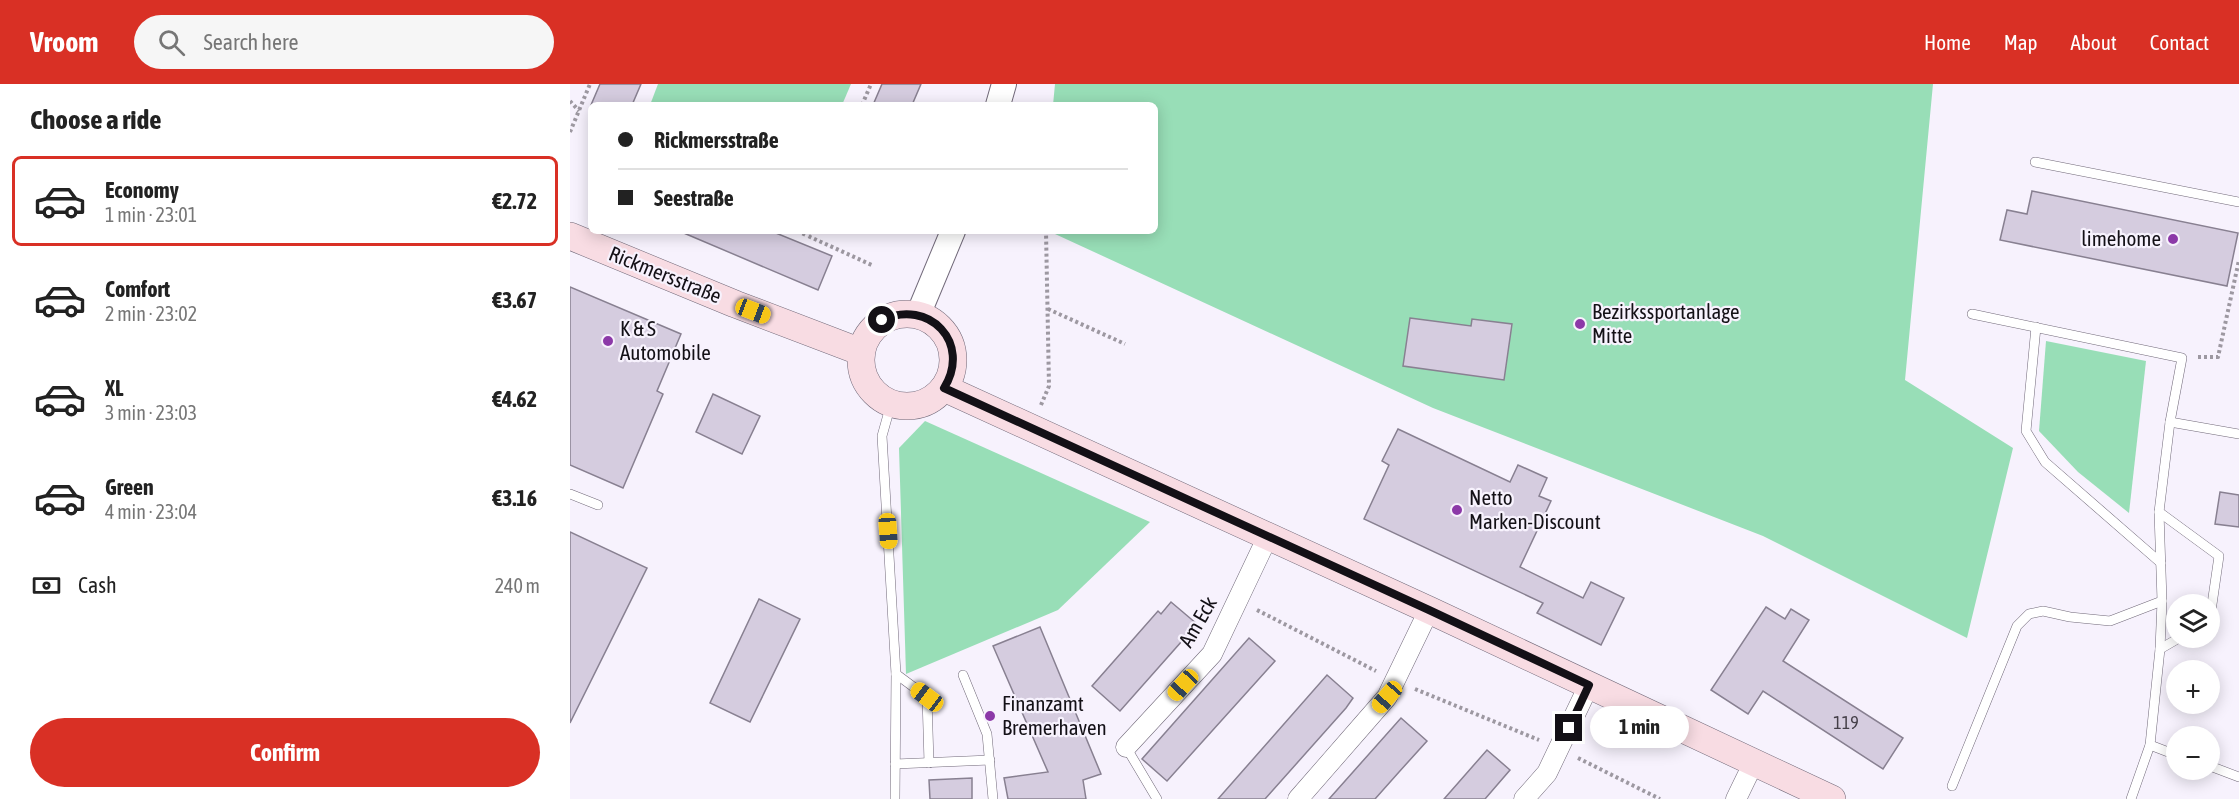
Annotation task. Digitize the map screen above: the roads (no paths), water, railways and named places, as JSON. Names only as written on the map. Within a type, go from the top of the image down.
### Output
[{"type":"main road","name":"Rickmersstraße","points":[[570,236],[861,352]]},
{"type":"main road","points":[[896,315],[918,315],[938,326],[951,345],[953,367],[944,388],[930,401],[904,407],[891,404],[873,392],[862,374],[861,352],[867,336],[882,320],[896,315]]},
{"type":"main road","points":[[944,388],[1429,610],[1832,799]]},
{"type":"street","points":[[999,102],[1004,84]]},
{"type":"street","points":[[918,315],[952,234]]},
{"type":"street","name":"Am Eck","points":[[1126,747],[1212,654],[1268,536]]},
{"type":"street","points":[[1298,799],[1387,697],[1429,610]]},
{"type":"street","points":[[1524,799],[1547,773],[1589,685]]},
{"type":"street","points":[[1736,799],[1754,762]]},
{"type":"lane","points":[[2035,162],[2239,201]]},
{"type":"lane","points":[[1972,314],[2182,358],[2170,422],[2159,512],[2162,601],[2160,649],[2150,745],[2131,799]]},
{"type":"lane","points":[[2036,327],[2026,431],[2045,462],[2161,563]]},
{"type":"lane","points":[[891,404],[882,436],[896,674],[895,799]]},
{"type":"lane","points":[[2170,422],[2239,434]]},
{"type":"lane","points":[[570,494],[598,505]]},
{"type":"lane","points":[[2159,512],[2219,556],[2213,594]]},
{"type":"lane","points":[[1952,786],[2017,626],[2029,614],[2043,610],[2070,617],[2110,621],[2162,601]]},
{"type":"lane","points":[[2160,649],[2166,646]]},
{"type":"lane","points":[[896,674],[927,697],[929,762]]},
{"type":"lane","points":[[963,675],[987,734],[993,799]]},
{"type":"lane","points":[[2150,745],[2166,751]]},
{"type":"lane","points":[[1126,747],[1157,799]]},
{"type":"lane","points":[[895,764],[990,760]]},
{"type":"lane","points":[[2220,770],[2239,777]]},
{"type":"place","name":"limehome","points":[[2173,239]]},
{"type":"place","name":"Bezirkssportanlage Mitte","points":[[1580,324]]},
{"type":"place","name":"K & S Automobile","points":[[608,341]]},
{"type":"place","name":"Netto Marken-Discount","points":[[1457,510]]},
{"type":"place","name":"Finanzamt Bremerhaven","points":[[990,716]]}]
